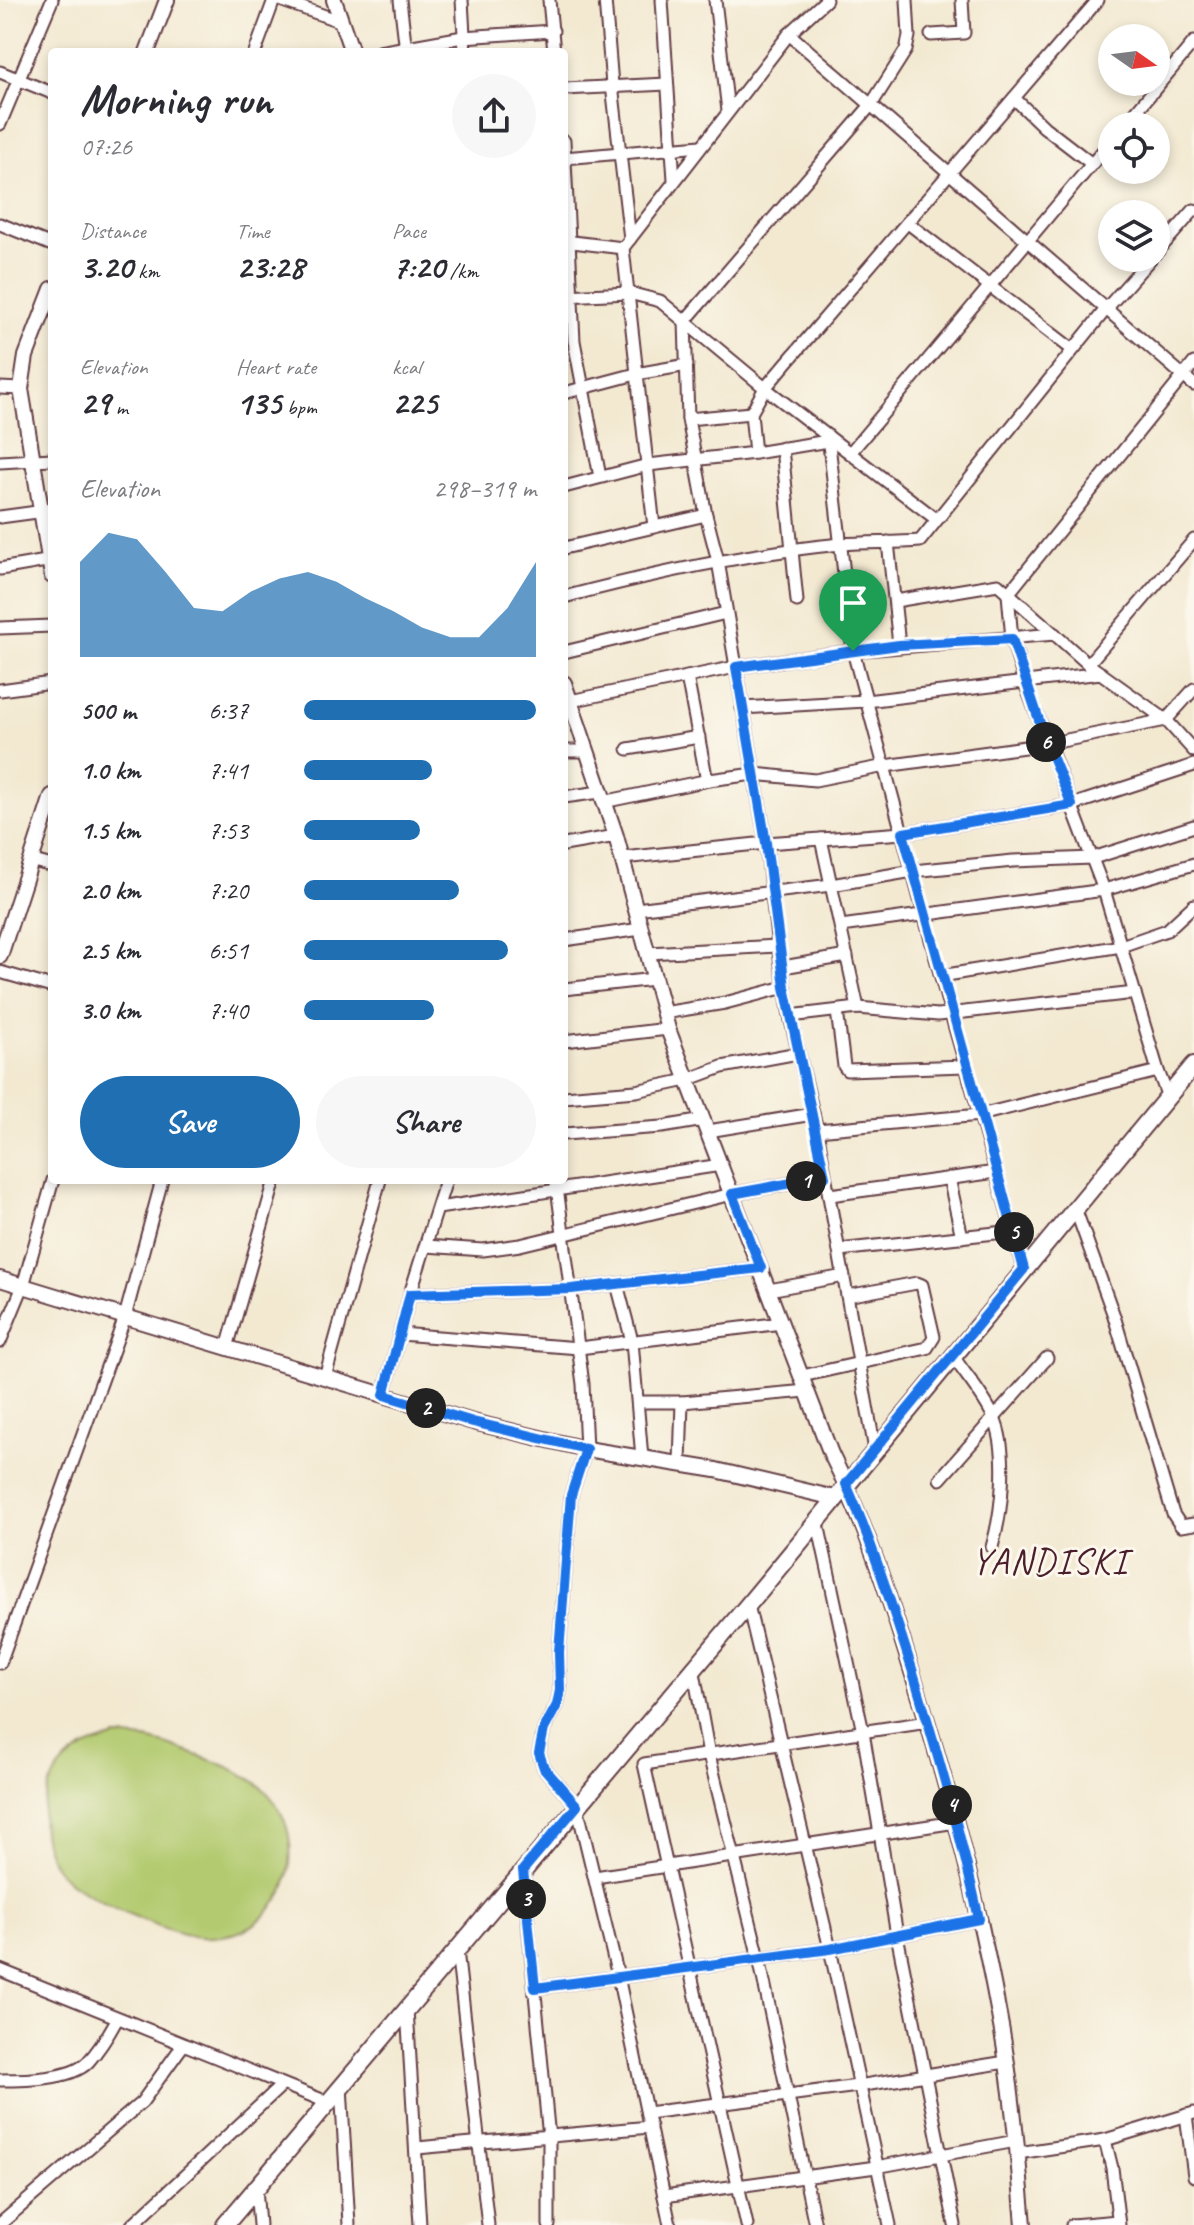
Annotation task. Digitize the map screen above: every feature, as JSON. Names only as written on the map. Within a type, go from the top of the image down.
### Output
[{"type":"main road","points":[[225,2225],[748,1605],[1194,1065]]},
{"type":"street","points":[[0,124],[52,0]]},
{"type":"street","points":[[149,48],[167,0]]},
{"type":"street","points":[[256,48],[274,0]]},
{"type":"street","points":[[280,0],[342,22]]},
{"type":"street","points":[[334,0],[351,48]]},
{"type":"street","points":[[400,0],[405,48]]},
{"type":"street","points":[[462,0],[464,48]]},
{"type":"street","points":[[549,0],[554,48]]},
{"type":"street","points":[[605,0],[636,374],[654,527]]},
{"type":"street","points":[[662,0],[674,180]]},
{"type":"street","points":[[715,0],[728,111]]},
{"type":"street","points":[[627,244],[789,34],[826,0]]},
{"type":"street","points":[[875,1450],[830,1195],[790,1016],[766,843],[718,561],[688,419],[685,321],[871,105],[906,50],[909,36],[907,0]]},
{"type":"street","points":[[931,35],[964,33],[962,0]]},
{"type":"street","points":[[755,453],[751,413],[765,388],[1098,0]]},
{"type":"street","points":[[410,48],[463,37],[553,31]]},
{"type":"street","points":[[789,34],[1194,385]]},
{"type":"street","points":[[1136,112],[1194,42]]},
{"type":"street","points":[[0,72],[48,91]]},
{"type":"street","points":[[568,89],[667,84]]},
{"type":"street","points":[[1014,98],[1044,127],[1092,164]]},
{"type":"street","points":[[568,158],[701,146]]},
{"type":"street","points":[[850,453],[1098,157]]},
{"type":"street","points":[[1170,237],[1194,210]]},
{"type":"street","points":[[908,223],[1073,350]]},
{"type":"street","points":[[0,224],[48,243]]},
{"type":"street","points":[[568,242],[627,244]]},
{"type":"street","points":[[568,596],[718,561],[839,545],[920,541],[1139,272]]},
{"type":"street","points":[[568,296],[629,293],[660,301],[828,439],[936,519]]},
{"type":"street","points":[[48,299],[26,356],[21,389],[32,461],[46,510],[48,535]]},
{"type":"street","points":[[568,302],[600,477]]},
{"type":"street","points":[[1168,1097],[1093,858],[1025,683],[1012,639],[1008,594],[1194,363]]},
{"type":"street","points":[[568,392],[687,365]]},
{"type":"street","points":[[0,388],[21,389]]},
{"type":"street","points":[[688,419],[751,413]]},
{"type":"street","points":[[568,486],[648,465],[755,453],[828,439]]},
{"type":"street","points":[[828,439],[853,651],[1024,1269]]},
{"type":"street","points":[[782,448],[797,601]]},
{"type":"street","points":[[0,462],[48,459]]},
{"type":"street","points":[[0,517],[46,510]]},
{"type":"street","points":[[568,547],[706,515]]},
{"type":"street","points":[[1088,664],[1194,540]]},
{"type":"street","points":[[888,542],[899,645]]},
{"type":"street","points":[[0,569],[48,560]]},
{"type":"street","points":[[895,601],[998,584],[1088,664],[1166,720],[1194,751]]},
{"type":"street","points":[[568,651],[726,613]]},
{"type":"street","points":[[0,628],[48,626]]},
{"type":"street","points":[[568,702],[736,667],[899,645],[1055,634]]},
{"type":"street","points":[[742,708],[866,701],[1101,673]]},
{"type":"street","points":[[687,677],[709,780]]},
{"type":"street","points":[[0,690],[48,684]]},
{"type":"street","points":[[568,797],[602,797],[754,774],[815,780],[885,766],[1047,744],[1166,720],[1194,689]]},
{"type":"street","points":[[568,704],[623,858],[668,1029],[831,1454],[859,1513],[928,1722],[956,1822],[1000,2017],[1024,2225]]},
{"type":"street","points":[[628,749],[699,737]]},
{"type":"street","points":[[568,751],[587,751]]},
{"type":"street","points":[[623,858],[903,833],[1072,805],[1194,765]]},
{"type":"street","points":[[0,956],[48,808]]},
{"type":"street","points":[[636,909],[771,894],[913,871],[1013,861],[1093,858],[1194,826]]},
{"type":"street","points":[[568,844],[616,836]]},
{"type":"street","points":[[821,839],[858,1008]]},
{"type":"street","points":[[30,860],[48,865]]},
{"type":"street","points":[[841,926],[1104,890],[1194,864]]},
{"type":"street","points":[[941,976],[1121,946],[1167,930],[1194,905]]},
{"type":"street","points":[[568,939],[641,929]]},
{"type":"street","points":[[648,953],[778,946]]},
{"type":"street","points":[[783,967],[847,956]]},
{"type":"street","points":[[0,972],[48,986]]},
{"type":"street","points":[[568,989],[654,979]]},
{"type":"street","points":[[663,1013],[725,1003],[785,987]]},
{"type":"street","points":[[790,1016],[858,1008],[910,1014],[951,1014],[1135,993]]},
{"type":"street","points":[[837,1011],[847,1070],[966,1066]]},
{"type":"street","points":[[568,1041],[668,1029]]},
{"type":"street","points":[[568,1097],[636,1091],[687,1080],[722,1067],[798,1053]]},
{"type":"street","points":[[817,1130],[980,1115],[1158,1071]]},
{"type":"street","points":[[568,1134],[813,1114]]},
{"type":"street","points":[[438,1208],[557,1186],[721,1165]]},
{"type":"street","points":[[830,1195],[996,1172]]},
{"type":"street","points":[[426,1246],[483,1250],[732,1194],[825,1177]]},
{"type":"street","points":[[949,1178],[962,1237]]},
{"type":"street","points":[[0,1342],[23,1286],[52,1184]]},
{"type":"street","points":[[0,1663],[125,1317],[161,1184]]},
{"type":"street","points":[[227,1348],[274,1184]]},
{"type":"street","points":[[325,1377],[379,1184]]},
{"type":"street","points":[[384,1395],[410,1294],[445,1184]]},
{"type":"street","points":[[557,1186],[579,1348],[586,1449],[571,1495],[559,1652],[560,1690],[557,1705],[544,1729],[539,1753],[544,1768],[577,1806],[618,1976],[670,2225]]},
{"type":"street","points":[[1075,1208],[1114,1316],[1173,1514],[1181,1526],[1194,1524]]},
{"type":"street","points":[[839,1250],[1014,1231]]},
{"type":"street","points":[[410,1294],[571,1289],[761,1268]]},
{"type":"street","points":[[769,1290],[844,1276]]},
{"type":"street","points":[[0,1279],[473,1422],[586,1449],[680,1463],[835,1498]]},
{"type":"street","points":[[802,1376],[927,1348],[934,1337],[922,1285],[917,1283],[847,1296]]},
{"type":"street","points":[[617,1284],[632,1341],[642,1458]]},
{"type":"street","points":[[400,1334],[579,1348],[782,1323]]},
{"type":"street","points":[[953,1356],[994,1417],[1000,1438],[1000,1519],[992,1547]]},
{"type":"street","points":[[940,1479],[1047,1358]]},
{"type":"street","points":[[638,1402],[682,1402],[807,1391]]},
{"type":"street","points":[[680,1463],[682,1402]]},
{"type":"street","points":[[817,1519],[863,1732],[897,1935],[955,2225]]},
{"type":"street","points":[[748,1605],[830,1949],[890,2225]]},
{"type":"street","points":[[693,1667],[709,1755],[759,1958],[815,2225]]},
{"type":"street","points":[[747,2225],[644,1764],[928,1722]]},
{"type":"street","points":[[595,1877],[956,1822]]},
{"type":"street","points":[[523,1870],[549,2138],[549,2225]]},
{"type":"street","points":[[535,1988],[830,1949],[979,1919]]},
{"type":"street","points":[[457,1950],[488,2225]]},
{"type":"street","points":[[0,1970],[327,2102]]},
{"type":"street","points":[[407,2009],[420,2225]]},
{"type":"street","points":[[0,2080],[45,2077],[81,2067],[88,2062],[117,2019]]},
{"type":"street","points":[[0,2224],[142,2102],[183,2045]]},
{"type":"street","points":[[647,2113],[858,2086],[1006,2062]]},
{"type":"street","points":[[132,2225],[282,2085]]},
{"type":"street","points":[[341,2085],[349,2225]]},
{"type":"street","points":[[664,2196],[876,2167],[941,2154],[1105,2140],[1190,2114],[1194,2176]]},
{"type":"street","points":[[417,2148],[650,2127]]},
{"type":"street","points":[[1072,2225],[1118,2223],[1112,2168],[1105,2140]]},
{"type":"street","points":[[256,2188],[259,2225]]},
{"type":"green space","points":[[117,1737],[156,1741],[226,1766],[254,1782],[276,1804],[289,1836],[290,1866],[282,1891],[259,1920],[244,1930],[227,1935],[204,1937],[186,1934],[150,1923],[92,1896],[66,1879],[54,1864],[46,1847],[43,1829],[47,1791],[67,1760],[83,1749]]},
{"type":"district","name":"YANDISKI","points":[[1050,1560]]},
{"type":"route","points":[[1012,639],[1047,744],[1072,805],[903,833],[1024,1269],[846,1484],[894,1613],[941,1762],[979,1919],[830,1949],[535,1988],[523,1870],[577,1806],[544,1768],[539,1753],[544,1729],[557,1705],[560,1690],[559,1652],[571,1495],[586,1449],[473,1422],[384,1395],[410,1294],[571,1289],[761,1268],[732,1194],[825,1177],[790,1016],[766,843],[736,667],[853,651],[899,645],[1012,639]]}]
